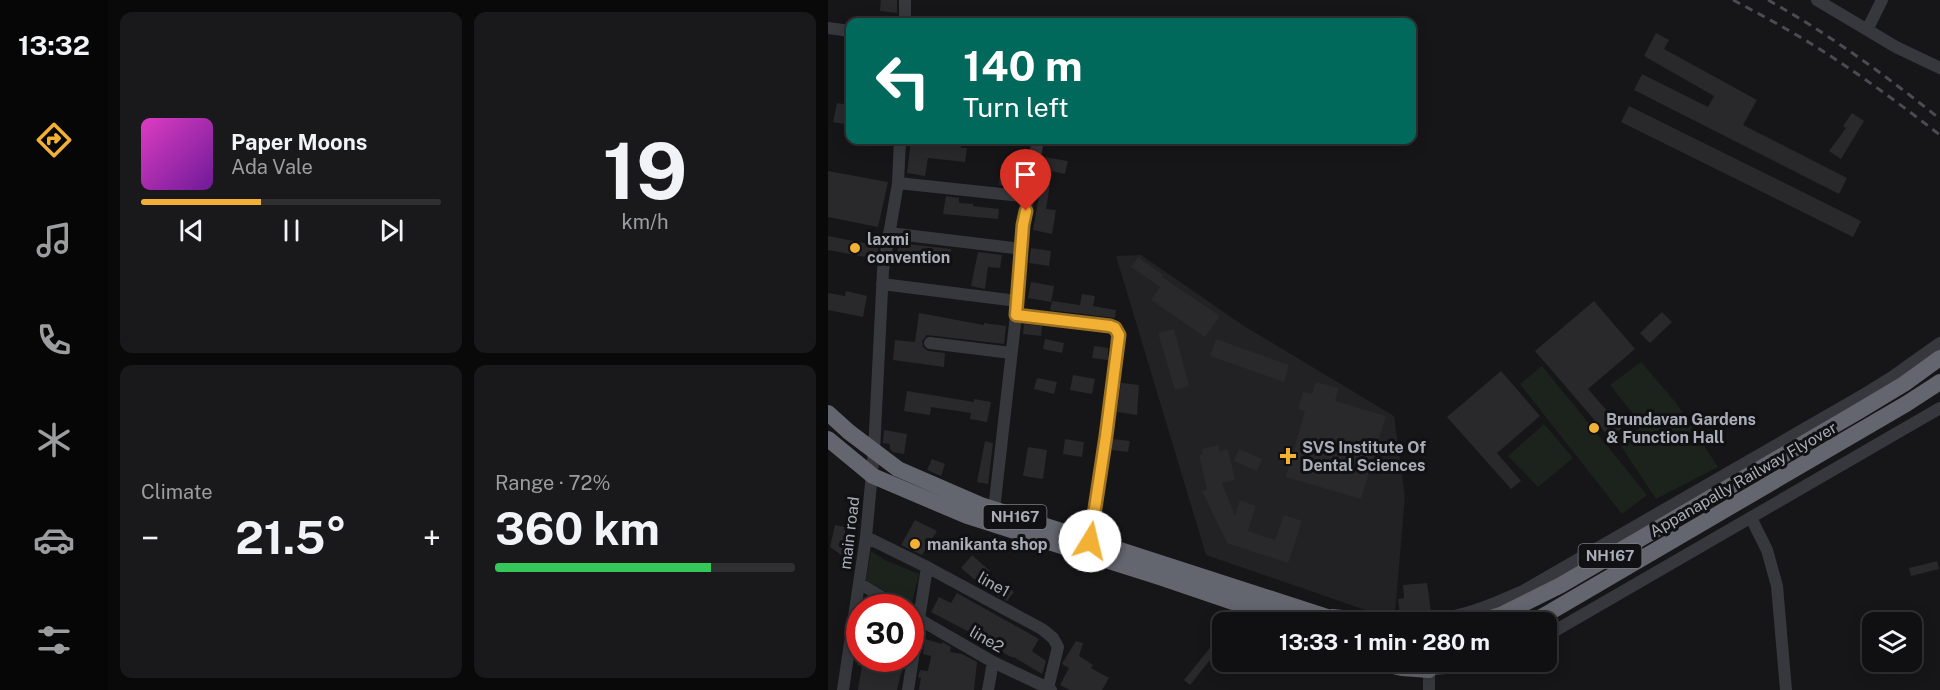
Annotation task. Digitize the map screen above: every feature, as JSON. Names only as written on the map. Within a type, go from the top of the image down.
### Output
[{"type":"highway","name":"Appanapally Railway Flyover","points":[[1507,612],[1561,585],[1738,482],[1877,400],[1940,358]]},
{"type":"highway","name":"Appanapally Railway Flyover","points":[[1550,612],[1940,382]]},
{"type":"highway","name":"NH167","points":[[828,413],[898,469],[994,510],[1090,541],[1161,571]]},
{"type":"highway","name":"NH167","points":[[828,439],[873,476],[967,516],[1207,586],[1305,612]]},
{"type":"highway","name":"NH167","points":[[1207,586],[1268,612]]},
{"type":"street","points":[[905,0],[905,18]]},
{"type":"street","points":[[1817,0],[1896,47],[1940,68]]},
{"type":"street","points":[[1868,30],[1882,0]]},
{"type":"street","points":[[828,28],[846,30]]},
{"type":"street","name":"main road","points":[[843,690],[873,476],[882,284],[898,183],[900,144]]},
{"type":"street","points":[[994,510],[1016,315],[1023,225],[1037,144]]},
{"type":"street","points":[[898,183],[1029,197]]},
{"type":"street","points":[[889,233],[1022,249]]},
{"type":"street","points":[[882,284],[1017,301]]},
{"type":"street","points":[[1016,315],[1110,326],[1118,331],[1112,392],[1090,541]]},
{"type":"street","points":[[930,343],[1011,354]]},
{"type":"street","points":[[1471,612],[1523,591],[1863,395],[1940,343]]},
{"type":"street","points":[[1557,630],[1940,408]]},
{"type":"street","points":[[1751,518],[1767,550],[1776,586],[1786,690]]},
{"type":"street","name":"line1","points":[[866,537],[1042,629],[1053,638],[1058,647],[1049,689]]},
{"type":"street","points":[[920,594],[927,567]]},
{"type":"street","points":[[859,583],[877,594]]},
{"type":"street","name":"line2","points":[[924,622],[993,662],[1049,689]]},
{"type":"street","points":[[988,690],[993,662]]},
{"type":"street","points":[[908,690],[909,672]]},
{"type":"street","points":[[1429,672],[1429,690]]},
{"type":"shaded area","name":"SVS Institute Of Dental Sciences","points":[[1141,255],[1244,326],[1394,416],[1405,496],[1395,612],[1371,612],[1206,555],[1116,256]]},
{"type":"shaded area","points":[[1641,362],[1677,404],[1718,467],[1656,499],[1619,443],[1643,426],[1610,385]]},
{"type":"shaded area","points":[[1542,366],[1647,495],[1622,514],[1520,384]]},
{"type":"shaded area","points":[[1544,424],[1573,458],[1538,487],[1508,456]]},
{"type":"shaded area","points":[[871,551],[885,560],[919,574],[914,594],[890,594],[866,580]]},
{"type":"building","points":[[881,0],[897,0],[897,13],[880,11]]},
{"type":"building","points":[[1656,33],[1669,40],[1664,49],[1757,100],[1743,125],[1847,178],[1839,194],[1634,90],[1642,74],[1708,107],[1714,96],[1644,56]]},
{"type":"building","points":[[837,103],[846,104],[846,124],[833,122]]},
{"type":"building","points":[[1629,106],[1861,221],[1853,237],[1621,122]]},
{"type":"building","points":[[1852,113],[1864,121],[1841,159],[1829,151],[1846,128],[1843,126]]},
{"type":"building","points":[[911,144],[962,144],[961,148],[967,148],[965,162],[928,158],[925,176],[907,173]]},
{"type":"building","points":[[1044,157],[1068,161],[1065,174],[1052,171],[1046,209],[1056,210],[1052,234],[1033,230]]},
{"type":"building","points":[[1001,164],[1025,167],[1021,188],[999,185]]},
{"type":"building","points":[[828,171],[888,182],[878,227],[828,217]]},
{"type":"building","points":[[946,196],[959,198],[959,203],[999,209],[998,219],[943,214]]},
{"type":"building","name":"laxmi convention","points":[[828,236],[879,246],[876,259],[828,250]]},
{"type":"building","points":[[899,243],[951,249],[949,263],[922,259],[921,263],[896,258]]},
{"type":"building","points":[[1031,248],[1051,251],[1049,266],[1029,263]]},
{"type":"building","points":[[978,252],[1002,255],[1000,268],[988,267],[985,289],[971,286]]},
{"type":"building","points":[[1138,257],[1163,275],[1162,277],[1220,316],[1205,337],[1151,300],[1160,287],[1131,267]]},
{"type":"building","points":[[1031,282],[1054,286],[1051,302],[1028,298]]},
{"type":"building","points":[[846,291],[867,296],[863,317],[828,310],[828,293],[845,296]]},
{"type":"building","points":[[1082,294],[1095,296],[1093,306],[1116,310],[1115,318],[1050,310],[1052,301],[1080,305]]},
{"type":"building","points":[[1594,301],[1635,349],[1588,389],[1622,428],[1610,438],[1535,351]]},
{"type":"building","points":[[1662,312],[1672,322],[1650,343],[1640,333]]},
{"type":"building","points":[[919,313],[984,325],[984,323],[1006,326],[1004,344],[927,335],[922,341],[923,347],[928,351],[945,353],[944,367],[893,360],[895,340],[915,342]]},
{"type":"building","points":[[1024,324],[1042,326],[1041,336],[1023,334]]},
{"type":"building","points":[[1174,329],[1189,386],[1175,390],[1158,333]]},
{"type":"building","points":[[1045,339],[1064,343],[1062,353],[1043,349]]},
{"type":"building","points":[[1216,339],[1289,365],[1284,382],[1210,356]]},
{"type":"building","points":[[1094,346],[1108,348],[1108,360],[1092,358]]},
{"type":"building","points":[[1501,371],[1540,416],[1497,453],[1521,481],[1511,489],[1447,417]]},
{"type":"building","points":[[1073,375],[1095,379],[1092,394],[1070,390]]},
{"type":"building","points":[[1037,378],[1057,382],[1054,394],[1034,389]]},
{"type":"building","points":[[1316,382],[1339,388],[1335,401],[1386,416],[1361,499],[1286,477],[1305,411],[1298,409],[1303,392],[1312,394]]},
{"type":"building","points":[[1121,383],[1139,385],[1137,415],[1117,412]]},
{"type":"building","points":[[907,391],[974,402],[974,399],[991,402],[987,422],[970,419],[971,413],[931,407],[930,415],[904,411]]},
{"type":"building","points":[[884,430],[907,434],[904,454],[893,452],[890,444],[883,443]]},
{"type":"building","points":[[1065,439],[1084,442],[1082,457],[1063,454]]},
{"type":"building","points":[[1113,439],[1130,441],[1128,452],[1111,450]]},
{"type":"building","points":[[985,441],[993,443],[988,484],[977,482]]},
{"type":"building","points":[[1218,445],[1220,451],[1228,449],[1235,480],[1222,483],[1235,516],[1240,500],[1256,506],[1248,531],[1275,540],[1284,515],[1302,521],[1288,563],[1227,543],[1202,491],[1207,490],[1199,455],[1203,454],[1202,449]]},
{"type":"building","points":[[1028,447],[1047,450],[1043,479],[1023,476]]},
{"type":"building","points":[[1239,449],[1262,459],[1257,471],[1234,461]]},
{"type":"building","points":[[932,459],[945,464],[941,476],[927,470]]},
{"type":"building","points":[[915,520],[937,531],[922,555],[901,545]]},
{"type":"building","points":[[835,525],[845,527],[847,559],[830,547]]},
{"type":"building","points":[[972,555],[990,571],[987,574],[1000,585],[1002,582],[1014,592],[1007,601],[987,590],[961,568]]},
{"type":"building","points":[[1937,561],[1939,569],[1911,576],[1909,568]]},
{"type":"building","points":[[1427,583],[1431,612],[1400,612],[1398,599],[1404,598],[1403,585]]},
{"type":"building","points":[[957,593],[1039,639],[1032,651],[1046,661],[1042,674],[931,612],[939,597],[951,603]]},
{"type":"building","points":[[925,639],[942,644],[942,642],[951,647],[950,652],[962,654],[977,662],[974,690],[919,690],[919,672],[928,671],[931,656],[924,654]]},
{"type":"building","points":[[1076,641],[1083,643],[1079,656],[1093,665],[1091,668],[1109,678],[1102,690],[1070,690],[1060,685],[1069,668],[1062,664]]},
{"type":"building","points":[[1212,645],[1212,658],[1190,685],[1184,680]]},
{"type":"building","points":[[861,672],[902,672],[897,690],[858,690]]},
{"type":"railway","points":[[1733,0],[1831,56],[1881,90],[1940,135]]},
{"type":"railway","points":[[1768,0],[1856,56],[1940,119]]},
{"type":"place","name":"laxmi convention","points":[[855,248]]},
{"type":"place","name":"Brundavan Gardens & Function Hall","points":[[1594,428]]},
{"type":"place","name":"SVS Institute Of Dental Sciences","points":[[1288,456]]},
{"type":"place","name":"manikanta shop","points":[[915,544]]},
{"type":"route","points":[[1026,211],[1016,315],[1110,326],[1118,331],[1119,335],[1090,541]]}]
